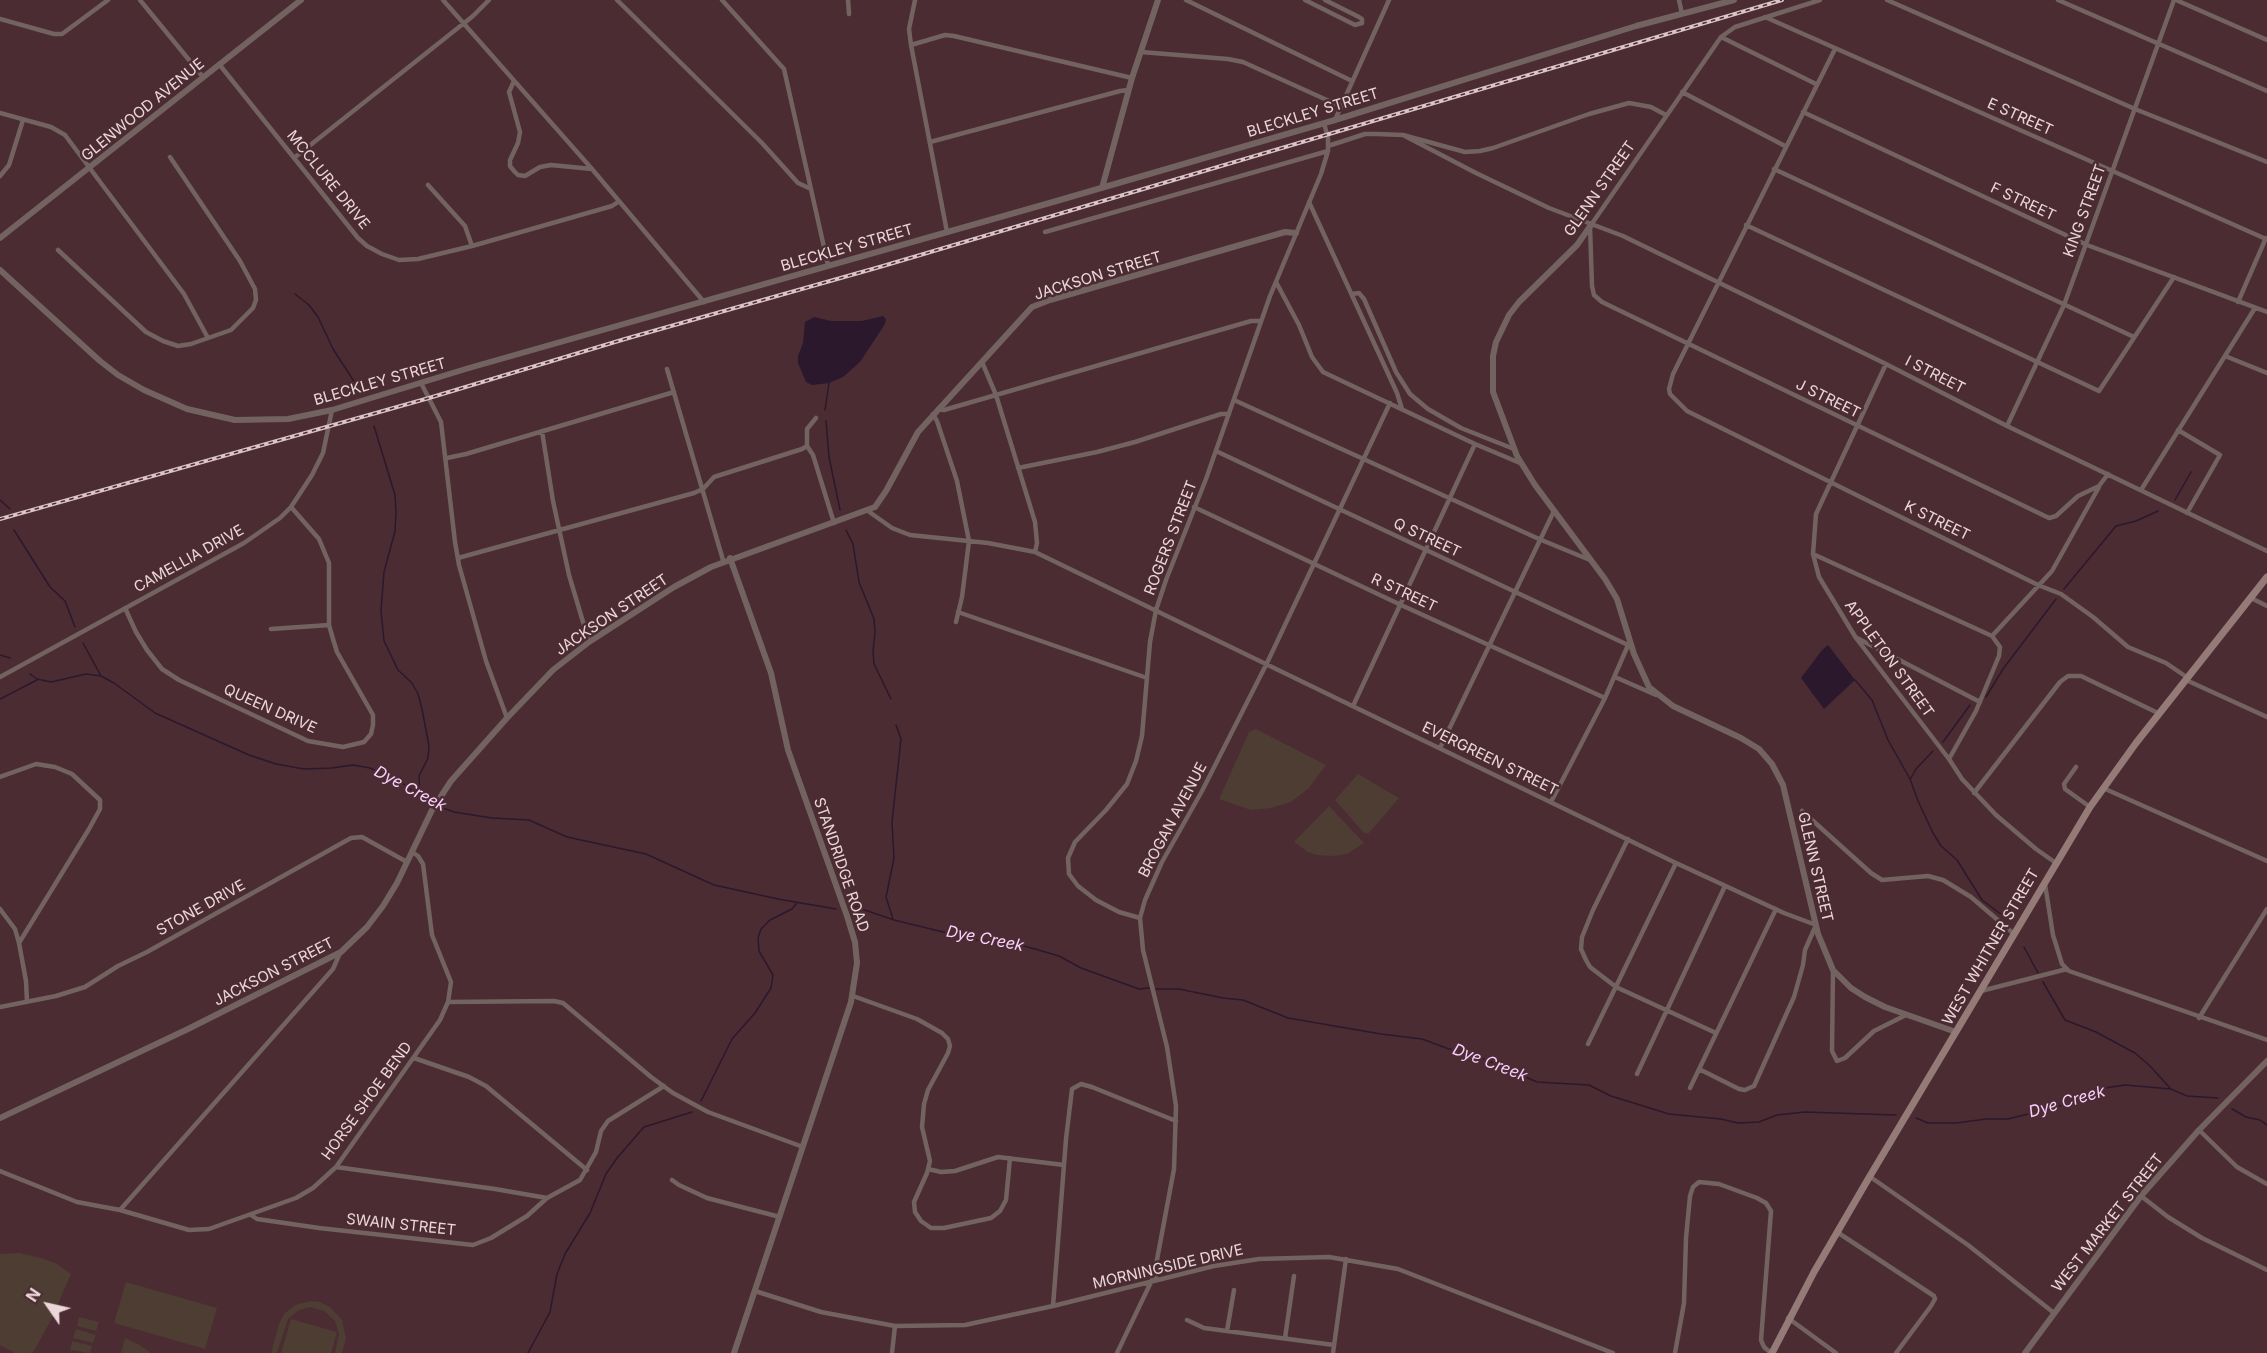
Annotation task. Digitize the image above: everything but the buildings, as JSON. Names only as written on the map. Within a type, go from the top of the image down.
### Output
[{"type":"main road","name":"WEST WHITNER STREET","points":[[1771,1353],[1788,1318],[1869,1176],[2090,807],[2267,577]]},
{"type":"street","points":[[0,19],[54,34],[62,34],[108,0]]},
{"type":"street","points":[[140,0],[203,77]]},
{"type":"street","name":"GLENWOOD AVENUE","points":[[0,238],[301,0]]},
{"type":"street","points":[[443,0],[592,169],[705,302]]},
{"type":"street","points":[[294,158],[464,23],[489,0]]},
{"type":"street","points":[[617,0],[762,143],[798,183],[811,189]]},
{"type":"street","points":[[722,0],[784,69],[828,266]]},
{"type":"street","points":[[848,0],[849,14]]},
{"type":"street","points":[[915,0],[909,29],[911,45],[947,232]]},
{"type":"street","points":[[1102,188],[1128,90],[1158,0]]},
{"type":"street","points":[[1186,0],[1352,81]]},
{"type":"street","points":[[1305,0],[1355,25],[1362,23],[1359,16],[1325,0]]},
{"type":"street","points":[[1335,120],[1389,0]]},
{"type":"street","points":[[1679,0],[1682,14]]},
{"type":"street","name":"BLECKLEY STREET","points":[[0,270],[118,375],[167,401],[187,409],[235,420],[288,419],[332,410],[1102,188],[1335,120],[1518,62],[1734,0]]},
{"type":"street","name":"GLENN STREET","points":[[1820,0],[1806,2],[1735,27],[1721,37],[1577,244],[1509,315],[1496,342],[1493,356],[1493,392],[1520,463],[1592,560],[1617,599],[1629,643],[1649,687],[1673,706],[1759,749],[1772,764],[1783,785],[1816,925],[1828,963],[1833,970],[1851,988],[1865,997],[1906,1015],[1956,1032]]},
{"type":"street","points":[[1887,0],[2135,109],[2267,162]]},
{"type":"street","points":[[2058,0],[2267,91]]},
{"type":"street","points":[[2175,0],[2267,40]]},
{"type":"street","name":"KING STREET","points":[[2007,426],[2064,305],[2175,0]]},
{"type":"street","name":"E STREET","points":[[1765,17],[2267,238]]},
{"type":"street","points":[[911,45],[945,35],[954,36],[1132,78]]},
{"type":"street","points":[[1721,37],[1816,84]]},
{"type":"street","points":[[1688,345],[1835,49]]},
{"type":"street","points":[[1141,52],[1243,62],[1340,106]]},
{"type":"street","name":"MCCLURE DRIVE","points":[[219,64],[358,238],[367,246],[399,260],[418,259],[472,246],[612,206],[618,202]]},
{"type":"street","points":[[514,81],[509,92],[520,132],[518,143],[510,160],[510,166],[514,171],[525,176],[540,167],[550,165],[592,169]]},
{"type":"street","points":[[930,142],[1128,90]]},
{"type":"street","points":[[1682,92],[1785,146]]},
{"type":"street","points":[[1045,232],[1328,148],[1365,134],[1403,135],[1465,152],[1493,148],[1589,114],[1629,103],[1651,107],[1666,116]]},
{"type":"street","points":[[0,112],[51,127],[65,135],[184,294],[208,338]]},
{"type":"street","name":"F STREET","points":[[1803,112],[2086,244],[2267,312]]},
{"type":"street","points":[[0,176],[9,165],[23,120]]},
{"type":"street","points":[[1324,123],[1328,148]]},
{"type":"street","name":"I STREET","points":[[1403,135],[1476,173],[1590,226],[1623,236],[1886,364],[2007,426],[2267,551]]},
{"type":"street","name":"ROGERS STREET","points":[[1140,918],[1119,912],[1096,900],[1078,886],[1069,874],[1068,858],[1076,842],[1106,810],[1126,783],[1136,761],[1142,736],[1150,642],[1156,610],[1216,451],[1261,321],[1328,148]]},
{"type":"street","points":[[58,250],[146,332],[163,341],[178,346],[231,330],[253,308],[256,300],[255,289],[240,261],[170,157]]},
{"type":"street","points":[[1774,169],[2134,338]]},
{"type":"street","points":[[428,185],[465,226],[472,246]]},
{"type":"street","points":[[1309,202],[1397,393],[1402,409]]},
{"type":"street","points":[[1746,225],[2099,392],[2174,277]]},
{"type":"street","name":"J STREET","points":[[1590,226],[1594,295],[1602,302],[2049,518],[2056,516],[2078,496],[2099,486],[2108,474]]},
{"type":"street","name":"JACKSON STREET","points":[[0,1118],[188,1029],[341,952],[361,933],[383,906],[442,795],[507,718],[553,670],[589,642],[674,587],[727,559],[868,511],[880,501],[910,445],[933,414],[1032,308],[1050,300],[1285,232],[1296,233]]},
{"type":"street","points":[[2238,302],[2267,238]]},
{"type":"street","points":[[1276,282],[1317,366],[1334,379],[1520,463]]},
{"type":"street","points":[[1352,294],[1359,293],[1364,299],[1396,372],[1410,394],[1428,409],[1461,428],[1514,449]]},
{"type":"street","points":[[2141,490],[2255,308]]},
{"type":"street","points":[[938,409],[944,410],[1251,321],[1261,321]]},
{"type":"street","name":"K STREET","points":[[1688,345],[1673,374],[1669,389],[1670,394],[1687,411],[2038,585],[2061,594],[2093,616],[2128,647],[2166,663],[2187,679],[2267,717]]},
{"type":"street","points":[[2225,356],[2267,373]]},
{"type":"street","points":[[982,362],[996,395],[1035,522],[1037,543],[1035,552]]},
{"type":"street","name":"APPLETON STREET","points":[[1886,364],[1815,514],[1813,554],[1822,583],[1856,638],[1962,779],[1974,793],[2028,842],[2056,862]]},
{"type":"street","points":[[666,369],[702,489],[727,559]]},
{"type":"street","points":[[421,383],[441,422],[458,558],[486,662],[507,718]]},
{"type":"street","points":[[447,458],[674,392]]},
{"type":"street","points":[[1234,400],[1539,540],[1578,557],[1592,560]]},
{"type":"street","name":"BROGAN AVENUE","points":[[1117,1353],[1154,1280],[1174,1169],[1176,1120],[1167,1047],[1143,950],[1140,918],[1145,900],[1162,862],[1202,791],[1267,663],[1389,403]]},
{"type":"street","name":"CAMELLIA DRIVE","points":[[0,677],[265,530],[291,507],[304,490],[323,453],[332,410]]},
{"type":"street","points":[[933,414],[957,481],[969,540],[964,587],[956,622]]},
{"type":"street","points":[[1018,468],[1106,450],[1221,414],[1229,414]]},
{"type":"street","points":[[816,418],[807,429],[807,446],[813,455],[834,523]]},
{"type":"street","points":[[2178,430],[2220,455],[2187,513]]},
{"type":"street","points":[[542,431],[560,531],[581,619],[589,642]]},
{"type":"street","points":[[1353,706],[1475,444]]},
{"type":"street","points":[[458,558],[702,489],[714,477],[807,446]]},
{"type":"street","name":"Q STREET","points":[[1216,451],[1514,593],[1629,643]]},
{"type":"street","points":[[1992,636],[2052,571],[2099,486]]},
{"type":"street","name":"QUEEN DRIVE","points":[[125,608],[147,650],[162,669],[179,680],[309,741],[343,747],[364,742],[371,734],[373,715],[337,652],[329,626],[329,563],[319,539],[291,507]]},
{"type":"street","name":"R STREET","points":[[1194,507],[1605,698]]},
{"type":"street","name":"EVERGREEN STREET","points":[[868,511],[892,528],[910,535],[969,540],[1035,552],[1676,863],[1816,925]]},
{"type":"street","points":[[1440,748],[1554,511]]},
{"type":"street","points":[[1813,554],[1992,636],[2000,647],[1999,656],[1980,702],[1949,759]]},
{"type":"street","name":"STANDRIDGE ROAD","points":[[727,559],[771,673],[788,750],[855,942],[857,963],[853,996],[734,1353]]},
{"type":"street","points":[[2251,598],[2267,606]]},
{"type":"street","points":[[958,612],[1147,678]]},
{"type":"street","points":[[271,630],[329,626]]},
{"type":"street","points":[[1856,638],[1980,702]]},
{"type":"street","points":[[1551,802],[1605,698],[1629,643]]},
{"type":"street","points":[[1974,793],[2060,682],[2068,676],[2081,676],[2160,714]]},
{"type":"street","name":"GLENN STREET","points":[[1615,677],[1659,696]]},
{"type":"street","points":[[0,777],[36,764],[55,766],[72,774],[100,800],[100,809],[89,829],[20,943]]},
{"type":"street","points":[[2076,767],[2064,784],[2065,789],[2090,807]]},
{"type":"street","points":[[2103,789],[2267,861]]},
{"type":"street","points":[[1802,811],[1871,873],[1882,880],[1928,876],[1943,880],[1971,897],[2014,934]]},
{"type":"street","name":"STONE DRIVE","points":[[0,1007],[56,996],[85,987],[118,966],[351,838],[362,837],[407,862]]},
{"type":"street","points":[[1628,839],[1593,910],[1582,937],[1581,949],[1590,967],[1616,987],[1716,1033]]},
{"type":"street","name":"HORSE SHOE BEND","points":[[0,1172],[76,1202],[120,1210],[195,1231],[209,1229],[251,1215],[296,1198],[313,1188],[336,1167],[440,1020],[448,1002],[451,982],[432,935],[423,864],[412,852]]},
{"type":"street","points":[[1588,1044],[1676,863]]},
{"type":"street","points":[[2044,882],[2053,935],[2062,964],[2067,969],[2199,1018],[2267,1040]]},
{"type":"street","points":[[1637,1074],[1725,886]]},
{"type":"street","points":[[0,909],[15,929],[20,943],[27,1002]]},
{"type":"street","points":[[1690,1088],[1776,909]]},
{"type":"street","points":[[2199,1018],[2267,909]]},
{"type":"street","points":[[1699,1069],[1739,1089],[1745,1090],[1754,1086],[1794,997],[1805,950],[1816,925]]},
{"type":"street","points":[[120,1210],[333,969],[341,952]]},
{"type":"street","points":[[1981,991],[2067,969]]},
{"type":"street","points":[[1833,970],[1832,1051],[1837,1061],[1845,1058],[1874,1031],[1906,1015]]},
{"type":"street","points":[[853,996],[916,1018],[948,1039],[950,1046],[948,1053],[927,1090],[924,1104],[922,1127],[928,1149],[928,1169],[914,1202],[915,1212],[921,1221],[931,1228],[944,1228],[991,1218],[1000,1211],[1006,1200],[1010,1158]]},
{"type":"street","points":[[448,1002],[554,1001],[563,1003],[664,1086],[708,1112],[803,1147]]},
{"type":"street","points":[[414,1058],[486,1086],[587,1170]]},
{"type":"street","name":"WEST MARKET STREET","points":[[2025,1353],[2141,1196],[2199,1130],[2267,1060]]},
{"type":"street","points":[[1053,1306],[1072,1089],[1081,1084],[1092,1087],[1176,1120]]},
{"type":"street","name":"SWAIN STREET","points":[[251,1215],[257,1219],[319,1228],[473,1245],[491,1238],[527,1216],[547,1198],[580,1180],[596,1152],[601,1131],[608,1120],[664,1086]]},
{"type":"street","points":[[2199,1130],[2237,1167],[2267,1184]]},
{"type":"street","points":[[928,1169],[955,1172],[988,1159],[1010,1158],[1064,1165]]},
{"type":"street","points":[[336,1167],[547,1198]]},
{"type":"street","points":[[1869,1176],[1968,1245],[2054,1313]]},
{"type":"street","points":[[672,1179],[679,1185],[707,1198],[780,1217]]},
{"type":"street","points":[[1675,1353],[1684,1303],[1690,1196],[1692,1187],[1699,1182],[1719,1184],[1757,1198],[1766,1203],[1771,1211],[1761,1340],[1764,1347],[1771,1353]]},
{"type":"street","points":[[2141,1196],[2202,1239],[2267,1270]]},
{"type":"street","points":[[1837,1232],[1934,1296],[1935,1299],[1931,1306],[1896,1353]]},
{"type":"street","name":"MORNINGSIDE DRIVE","points":[[755,1292],[820,1312],[895,1326],[965,1325],[1053,1306],[1214,1266],[1259,1259],[1329,1257],[1398,1269],[1613,1353]]},
{"type":"street","points":[[1333,1353],[1346,1259]]},
{"type":"street","points":[[1285,1338],[1294,1276]]},
{"type":"street","points":[[1227,1331],[1234,1290]]},
{"type":"street","points":[[1788,1318],[1836,1353]]},
{"type":"street","points":[[1187,1320],[1204,1328],[1334,1345]]},
{"type":"street","points":[[892,1353],[895,1326]]},
{"type":"shaded area","points":[[883,316],[886,319],[885,324],[860,362],[843,377],[829,383],[812,385],[806,382],[798,363],[805,322],[814,317],[831,321],[862,321]]},
{"type":"shaded area","points":[[1828,645],[1855,680],[1824,709],[1801,678]]},
{"type":"shaded area","points":[[1256,729],[1326,765],[1309,788],[1291,802],[1271,808],[1251,810],[1219,799],[1249,732]]},
{"type":"shaded area","points":[[1358,774],[1399,798],[1369,833],[1364,833],[1335,800]]},
{"type":"shaded area","points":[[1329,806],[1364,843],[1347,854],[1317,855],[1308,852],[1294,842]]},
{"type":"shaded area","points":[[19,1253],[57,1264],[71,1274],[51,1320],[31,1353],[15,1353],[0,1345],[0,1254]]},
{"type":"shaded area","points":[[126,1282],[217,1308],[205,1349],[114,1323]]},
{"type":"shaded area","points":[[310,1301],[320,1302],[330,1307],[342,1320],[346,1338],[342,1353],[335,1353],[339,1334],[335,1321],[324,1311],[310,1307],[299,1310],[288,1319],[277,1353],[271,1353],[284,1314],[295,1305]]},
{"type":"shaded area","points":[[79,1317],[99,1322],[96,1331],[77,1326]]},
{"type":"shaded area","points":[[291,1319],[337,1332],[331,1353],[281,1353]]},
{"type":"shaded area","points":[[76,1329],[96,1335],[93,1343],[73,1338]]},
{"type":"shaded area","points":[[125,1338],[138,1344],[151,1353],[121,1353]]},
{"type":"shaded area","points":[[72,1341],[92,1346],[90,1353],[70,1350]]},
{"type":"waterway","points":[[295,294],[309,305],[318,317],[333,349],[357,386]]},
{"type":"waterway","points":[[825,410],[829,383]]},
{"type":"waterway","points":[[826,421],[829,457],[840,510]]},
{"type":"waterway","points":[[374,426],[395,495],[396,512],[395,531],[384,572],[381,611],[384,641],[398,670],[412,683],[422,709],[429,746],[428,758],[419,776],[420,796]]},
{"type":"waterway","points":[[2175,500],[2191,472]]},
{"type":"waterway","points":[[0,500],[10,509]]},
{"type":"waterway","points":[[2064,589],[2116,526],[2136,521],[2158,511]]},
{"type":"waterway","points":[[14,530],[50,587],[65,601],[75,627]]},
{"type":"waterway","points":[[846,530],[853,544],[859,582],[874,619],[874,664],[891,699]]},
{"type":"waterway","points":[[1986,697],[2003,669],[2056,599]]},
{"type":"waterway","points":[[83,643],[101,676]]},
{"type":"waterway","name":"Dye Creek","points":[[0,655],[10,658]]},
{"type":"waterway","name":"Dye Creek","points":[[30,674],[37,679],[51,682],[86,674],[101,676],[155,713],[249,755],[276,764],[304,769],[353,765],[370,768],[402,783],[432,804]]},
{"type":"waterway","points":[[0,699],[37,680]]},
{"type":"waterway","points":[[1855,680],[1872,700],[1888,740],[1910,779],[1918,801],[1941,846],[1957,860],[1982,900],[2010,921]]},
{"type":"waterway","points":[[1943,742],[1970,705]]},
{"type":"waterway","points":[[893,919],[886,897],[894,858],[892,822],[901,739],[896,725]]},
{"type":"waterway","points":[[1911,778],[1916,769],[1933,751]]},
{"type":"waterway","name":"Dye Creek","points":[[437,806],[454,812],[492,818],[529,820],[567,837],[646,854],[714,885],[836,909]]},
{"type":"waterway","points":[[701,1101],[732,1039],[755,1013],[771,988],[773,975],[759,951],[758,938],[761,929],[770,920],[792,909],[797,903]]},
{"type":"waterway","name":"Dye Creek","points":[[853,906],[894,920],[976,940],[1005,941],[1035,949],[1059,956],[1081,968],[1139,989],[1149,988]]},
{"type":"waterway","points":[[2024,947],[2038,973]]},
{"type":"waterway","points":[[2043,982],[2065,1020],[2096,1032],[2135,1053],[2170,1088]]},
{"type":"waterway","name":"Dye Creek","points":[[1156,989],[1179,989],[1243,1000],[1288,1018],[1422,1039],[1449,1049],[1470,1053],[1537,1082],[1589,1085],[1611,1096],[1669,1114],[1738,1123],[1759,1122],[1777,1115],[1805,1112],[1896,1115]]},
{"type":"waterway","name":"Dye Creek","points":[[1916,1118],[1928,1123],[2008,1119],[2072,1103],[2105,1088],[2125,1085],[2171,1089],[2187,1096],[2218,1098]]},
{"type":"waterway","name":"Dye Creek","points":[[2232,1109],[2267,1125]]},
{"type":"waterway","points":[[528,1353],[550,1312],[557,1274],[565,1254],[590,1213],[606,1174],[644,1127],[692,1112]]},
{"type":"railway","points":[[0,519],[429,398],[625,339],[883,266],[1782,0]]}]
